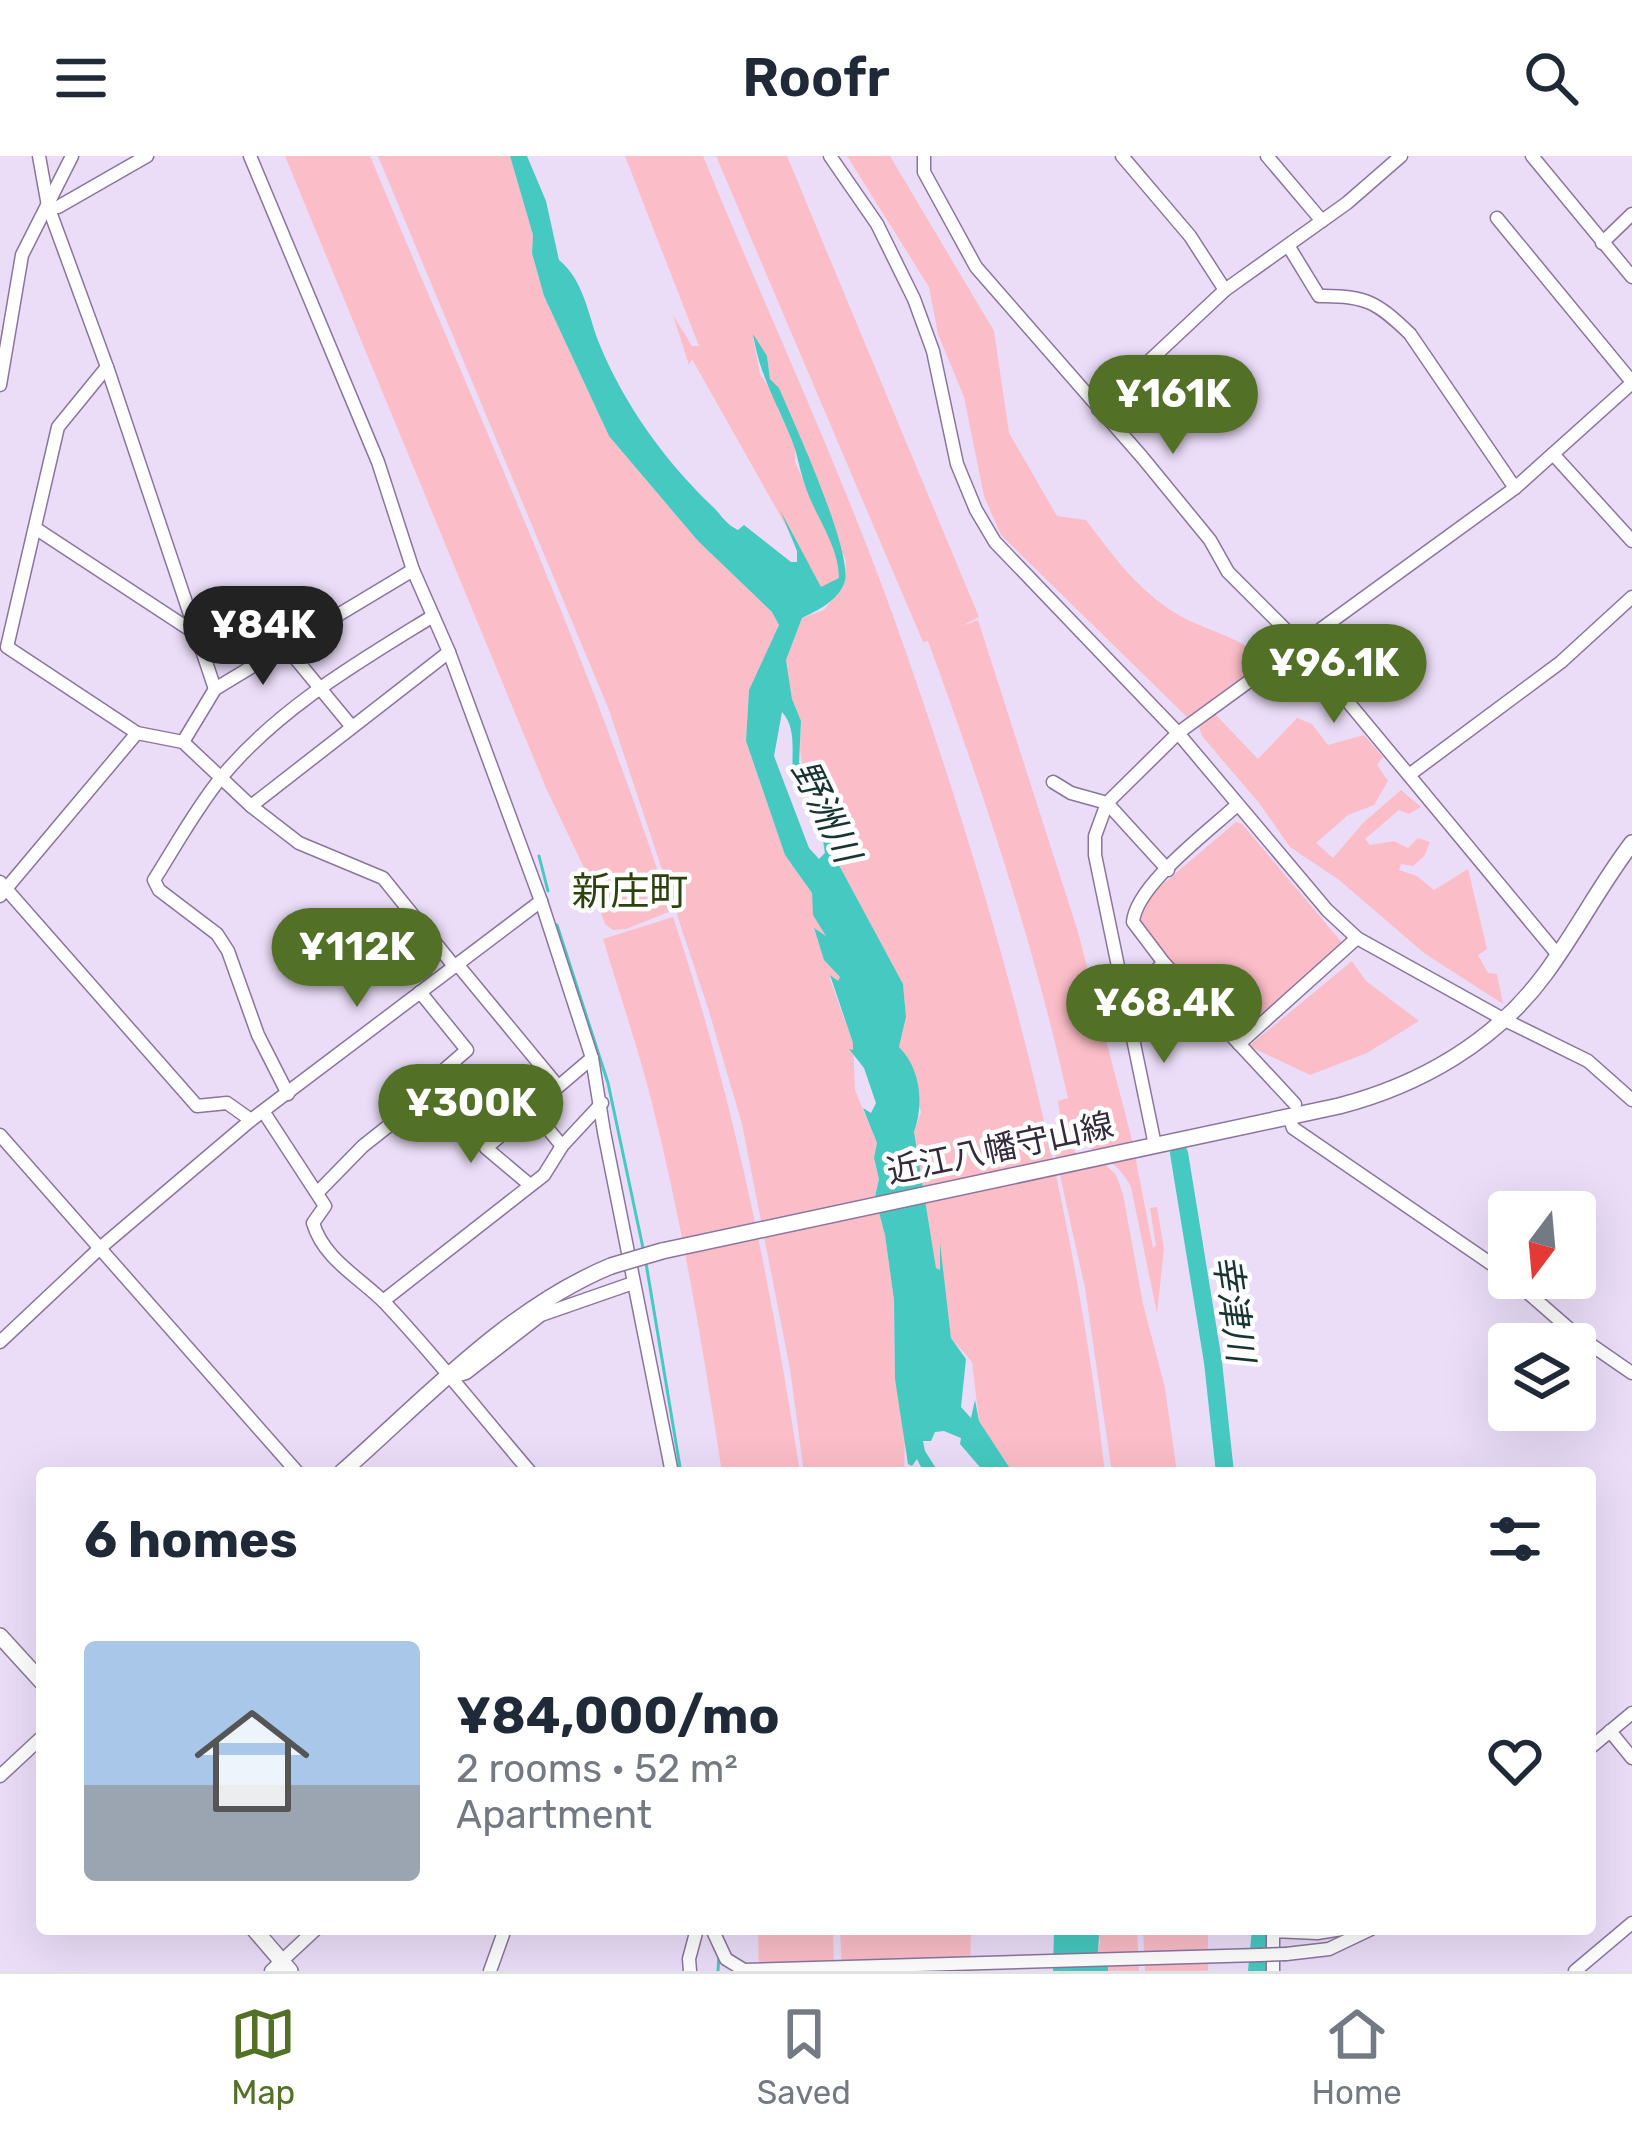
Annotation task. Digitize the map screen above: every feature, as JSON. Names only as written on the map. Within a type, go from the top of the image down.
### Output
[{"type":"main road","name":"近江八幡守山線","points":[[348,1467],[518,1318],[577,1280],[611,1266],[665,1250],[1205,1135],[1396,1088],[1449,1061],[1503,1019],[1558,955],[1632,843]]},
{"type":"main road","points":[[0,1636],[36,1675]]},
{"type":"main road","points":[[258,1935],[281,1968]]},
{"type":"street","points":[[39,156],[43,209],[107,367],[215,689]]},
{"type":"street","points":[[0,385],[22,255],[72,156]]},
{"type":"street","points":[[43,209],[58,207],[147,156]]},
{"type":"street","points":[[250,156],[378,462],[412,570],[448,652],[541,901],[592,1058],[671,1467]]},
{"type":"street","points":[[830,156],[878,224],[914,299],[933,351],[957,464],[995,542],[1178,734],[1327,910],[1357,938],[1588,1061],[1632,1100]]},
{"type":"street","points":[[924,156],[925,172],[976,267],[1210,540],[1228,572],[1300,644],[1558,955]]},
{"type":"street","points":[[1122,156],[1190,236],[1225,290]]},
{"type":"street","points":[[1267,156],[1322,221]]},
{"type":"street","points":[[1098,409],[1225,290],[1288,247],[1401,156]]},
{"type":"street","points":[[1532,156],[1632,277]]},
{"type":"street","points":[[1155,1145],[1095,855],[1095,836],[1107,803],[1178,734],[1515,488],[1632,382],[1497,218]]},
{"type":"street","points":[[1602,243],[1630,222]]},
{"type":"street","points":[[1288,247],[1319,296],[1367,299],[1394,317],[1515,488]]},
{"type":"street","points":[[107,367],[58,427],[7,647],[137,733],[182,742],[299,843],[383,878],[557,1085]]},
{"type":"street","points":[[1553,454],[1632,542]]},
{"type":"street","points":[[35,528],[196,634]]},
{"type":"street","points":[[182,742],[215,689],[412,570]]},
{"type":"street","points":[[1409,776],[1561,662],[1632,597]]},
{"type":"street","points":[[288,1094],[258,1035],[218,934],[159,890],[154,880],[220,778],[317,688],[433,616]]},
{"type":"street","points":[[286,646],[352,727]]},
{"type":"street","points":[[251,806],[448,652]]},
{"type":"street","points":[[137,733],[2,888],[197,1106],[227,1103],[258,1117],[318,1192],[325,1206],[313,1222],[314,1229],[345,1271],[383,1301],[526,1467]]},
{"type":"street","points":[[1053,782],[1071,793],[1107,803],[1168,870]]},
{"type":"street","points":[[1237,805],[1138,902],[1133,922],[1292,1110],[1293,1128],[1488,1262]]},
{"type":"street","points":[[0,1342],[100,1248],[258,1117],[541,901]]},
{"type":"street","points":[[1239,1044],[1357,938]]},
{"type":"street","points":[[1126,996],[1165,963]]},
{"type":"street","points":[[420,992],[467,1050],[444,1070],[499,1133]]},
{"type":"street","points":[[530,1185],[486,1148],[592,1058]]},
{"type":"street","points":[[318,1192],[363,1146],[449,1078]]},
{"type":"street","points":[[383,1301],[544,1175],[562,1145],[602,1103]]},
{"type":"street","points":[[530,1107],[562,1145]]},
{"type":"street","points":[[0,1135],[293,1467]]},
{"type":"street","points":[[449,1378],[466,1373],[541,1315],[633,1282]]},
{"type":"street","points":[[1535,1299],[1574,1333],[1632,1372]]},
{"type":"street","points":[[1596,1743],[1632,1713]]},
{"type":"street","points":[[1610,1731],[1632,1758]]},
{"type":"street","points":[[0,1776],[36,1743]]},
{"type":"street","points":[[1575,1971],[1632,1923]]},
{"type":"street","points":[[281,1968],[311,1935]]},
{"type":"street","points":[[490,1971],[503,1935]]},
{"type":"street","points":[[690,1971],[695,1935]]},
{"type":"street","points":[[715,1935],[732,1966],[749,1969],[1286,1954],[1329,1949],[1358,1935]]},
{"type":"street","points":[[1273,1935],[1273,1971]]},
{"type":"shaded area","points":[[285,156],[370,156],[567,625],[671,911],[626,929],[613,930],[605,924]]},
{"type":"shaded area","points":[[378,156],[510,156],[533,235],[532,253],[544,296],[609,436],[698,541],[772,612],[779,625],[749,690],[746,741],[785,855],[812,893],[826,936],[814,929],[824,959],[840,977],[838,982],[830,979],[853,1043],[855,1090],[877,1143],[875,1197],[894,1300],[895,1379],[905,1431],[904,1467],[803,1467],[790,1369],[742,1124],[609,710]]},
{"type":"shaded area","points":[[510,156],[527,156],[546,201],[559,260],[580,288],[609,366],[647,430],[730,525],[738,530],[744,525],[797,562],[780,510],[821,587],[839,578],[835,553],[808,494],[753,334],[767,356],[770,379],[779,388],[821,488],[841,547],[844,584],[826,605],[802,618],[786,660],[801,721],[799,763],[803,765],[798,794],[791,730],[782,712],[774,756],[809,848],[819,859],[825,853],[818,809],[840,867],[903,984],[906,1017],[899,1047],[918,1087],[914,1132],[940,1270],[940,1243],[951,1338],[966,1359],[961,1407],[971,1418],[975,1400],[979,1421],[1009,1467],[980,1467],[960,1444],[961,1438],[944,1431],[923,1441],[935,1467],[921,1467],[917,1459],[912,1466],[908,1464],[895,1379],[894,1300],[875,1197],[877,1143],[863,1108],[871,1113],[876,1103],[864,1068],[849,1049],[853,1050],[853,1043],[830,975],[838,981],[840,977],[824,960],[814,928],[826,936],[813,915],[812,893],[785,855],[746,741],[749,690],[779,625],[772,612],[698,541],[609,436],[544,296],[532,253],[533,235]]},
{"type":"shaded area","points":[[625,156],[703,156],[891,610],[962,821],[1023,1035],[1072,1253],[1104,1467],[1009,1467],[979,1421],[972,1362],[951,1338],[941,1256],[940,1271],[936,1268],[914,1132],[921,1112],[899,1048],[906,1017],[903,984],[840,867],[805,783],[801,721],[792,699],[786,660],[802,618],[824,610],[844,585],[846,561],[770,379],[767,356],[753,338],[760,374],[777,400],[795,444],[795,462],[839,559],[839,578],[821,588],[692,359],[689,365],[673,315],[692,346],[699,346]]},
{"type":"shaded area","points":[[716,156],[787,156],[979,617],[962,626],[978,620],[1078,932],[1132,1140],[1153,1248],[1150,1208],[1157,1207],[1164,1249],[1157,1313],[1131,1187],[1112,1163],[1069,1131],[1062,1118],[1058,1101],[1068,1098],[1023,924],[928,641],[923,642]]},
{"type":"shaded area","points":[[847,156],[890,156],[994,331],[1009,433],[1057,516],[1086,520],[1152,596],[1180,616],[1258,655],[1258,666],[1188,718],[1001,535],[984,496],[964,397],[938,334],[929,287]]},
{"type":"shaded area","points":[[1215,714],[1258,759],[1297,718],[1312,724],[1328,745],[1364,735],[1383,757],[1377,765],[1388,781],[1374,805],[1348,815],[1316,843],[1333,858],[1401,790],[1421,807],[1409,814],[1399,810],[1365,839],[1370,845],[1394,841],[1408,848],[1418,838],[1430,842],[1413,866],[1401,864],[1399,870],[1417,876],[1434,890],[1468,869],[1487,949],[1478,955],[1488,973],[1497,974],[1503,1004],[1424,953],[1338,879],[1290,847],[1202,736],[1198,724]]},
{"type":"shaded area","points":[[1236,822],[1344,945],[1243,1036],[1144,934],[1140,921],[1150,895]]},
{"type":"shaded area","points":[[673,917],[749,1192],[799,1467],[721,1467],[662,1145],[603,939]]},
{"type":"shaded area","points":[[1352,961],[1366,981],[1419,1021],[1367,1053],[1310,1075],[1249,1046]]},
{"type":"shaded area","points":[[1051,1135],[1116,1175],[1165,1388],[1176,1467],[1111,1467],[1085,1288]]},
{"type":"shaded area","points":[[758,1935],[833,1935],[834,1971],[759,1971]]},
{"type":"shaded area","points":[[840,1935],[971,1935],[970,1971],[842,1971]]},
{"type":"shaded area","points":[[1054,1935],[1099,1935],[1098,1954],[1108,1962],[1108,1971],[1053,1971]]},
{"type":"shaded area","points":[[1098,1935],[1137,1935],[1139,1971],[1108,1971],[1108,1962],[1098,1954]]},
{"type":"shaded area","points":[[1143,1935],[1208,1935],[1208,1971],[1145,1971]]},
{"type":"waterway","points":[[539,856],[548,891]]},
{"type":"waterway","points":[[557,925],[608,1083],[643,1248]]},
{"type":"waterway","name":"幸津川","points":[[1179,1153],[1213,1362],[1224,1467]]},
{"type":"waterway","points":[[646,1263],[680,1467]]},
{"type":"waterway","name":"幸津川","points":[[1257,1971],[1260,1935]]},
{"type":"waterway","points":[[718,1971],[719,1955]]},
{"type":"district","name":"新庄町","points":[[630,892]]},
{"type":"water label","name":"野洲川","points":[[826,811]]}]
